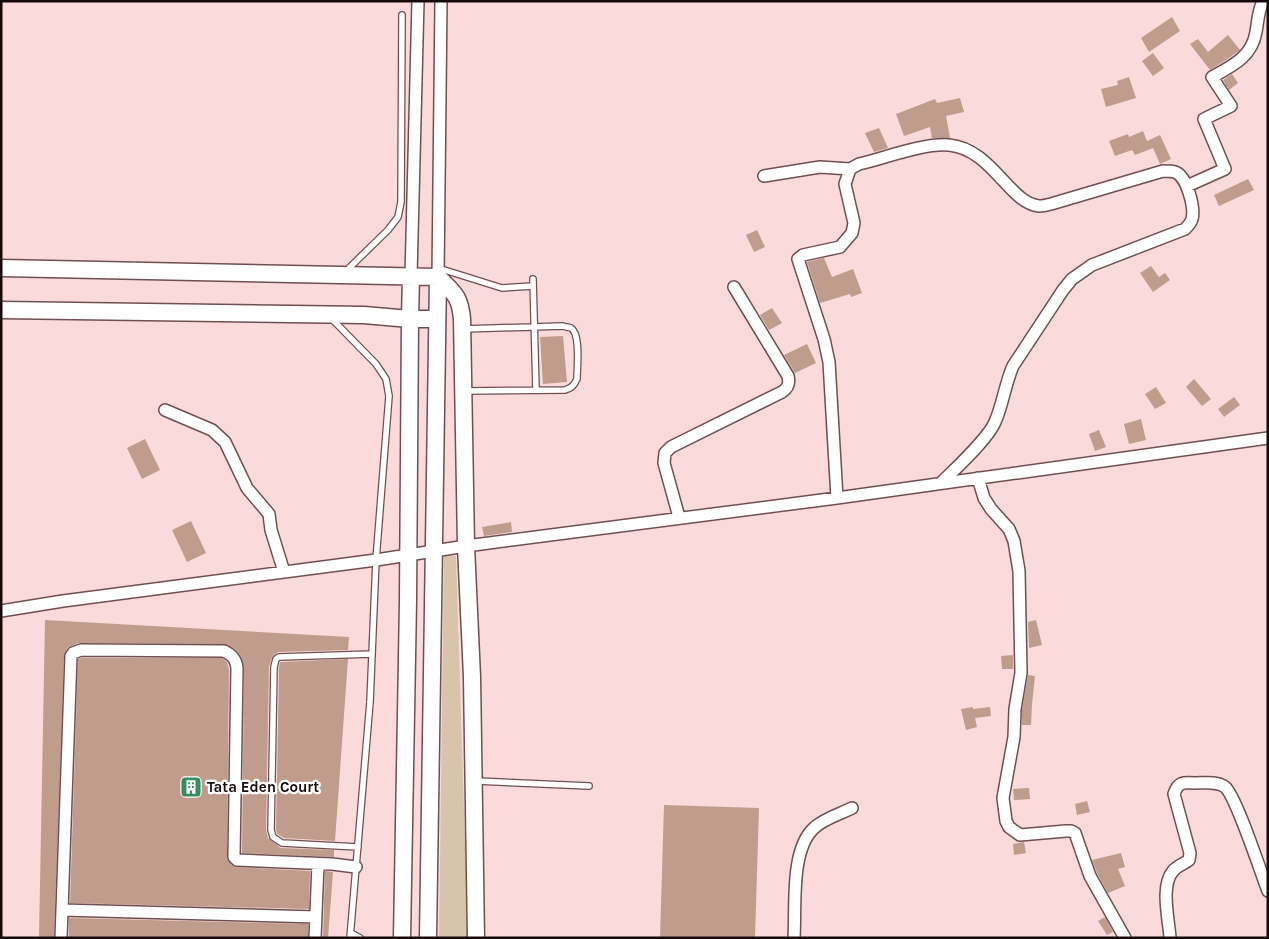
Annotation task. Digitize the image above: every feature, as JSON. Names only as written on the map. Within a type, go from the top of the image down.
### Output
[{"type":"street","points":[[402,938],[408,611],[410,319],[418,1]]},
{"type":"street","points":[[428,938],[442,1]]},
{"type":"street","points":[[1187,186],[1225,169],[1204,119],[1230,106],[1212,77],[1235,65],[1244,58],[1252,47],[1263,1]]},
{"type":"street","points":[[764,176],[820,167],[850,169],[859,164],[931,145],[949,145],[964,148],[978,156],[990,165],[1014,191],[1026,200],[1039,206],[1163,171],[1175,172],[1184,178],[1193,215],[1192,222],[1185,229],[1092,265],[1076,275],[1062,290],[1013,366],[995,424],[941,483]]},
{"type":"street","points":[[836,498],[829,362],[824,340],[798,259],[803,255],[840,247],[852,233],[854,223],[845,184],[850,169]]},
{"type":"street","points":[[1,268],[411,276],[438,272]]},
{"type":"street","points":[[438,272],[454,292],[460,304],[462,329],[466,546],[472,677],[476,938]]},
{"type":"street","points":[[679,517],[664,463],[665,453],[671,447],[782,392],[789,383],[788,376],[734,287]]},
{"type":"street","points":[[1,310],[364,315],[437,319]]},
{"type":"street","points":[[165,410],[212,430],[225,442],[247,488],[269,514],[271,530],[284,572]]},
{"type":"street","points":[[1,611],[62,601],[376,560],[434,550],[836,498],[1268,438]]},
{"type":"street","points":[[978,478],[987,503],[1012,535],[1017,552],[1019,571],[1021,668],[1015,709],[1014,737],[1003,798],[1006,821],[1014,832],[1020,835],[1066,830],[1071,830],[1075,833],[1090,876],[1125,938]]},
{"type":"street","points":[[61,938],[71,656],[80,650],[224,651],[231,655],[236,661],[238,668],[233,855],[237,860],[356,867]]},
{"type":"street","points":[[1170,938],[1166,892],[1168,880],[1176,867],[1189,860],[1190,853],[1174,794],[1176,786],[1182,783],[1218,784],[1225,787],[1234,801],[1268,891]]},
{"type":"street","points":[[794,938],[797,870],[807,836],[815,827],[852,808]]},
{"type":"street","points":[[315,938],[318,864]]},
{"type":"street","points":[[62,910],[316,917]]},
{"type":"lane","points":[[343,274],[388,230],[398,217],[402,202],[402,14]]},
{"type":"lane","points":[[438,272],[502,288],[533,283],[536,390]]},
{"type":"lane","points":[[328,315],[376,364],[386,379],[389,396],[376,560],[370,702],[350,935],[360,938]]},
{"type":"lane","points":[[462,329],[535,326],[570,328],[575,333],[577,340],[577,379],[574,385],[565,390],[463,391]]},
{"type":"lane","points":[[358,847],[282,843],[273,837],[271,830],[274,667],[276,659],[279,657],[372,654]]},
{"type":"lane","points":[[474,781],[589,786]]},
{"type":"shaded area","points":[[444,555],[456,556],[468,938],[439,938]]},
{"type":"building","points":[[1172,17],[1180,31],[1149,52],[1141,38]]},
{"type":"building","points":[[1228,35],[1240,50],[1210,70],[1190,44],[1198,39],[1208,52]]},
{"type":"building","points":[[1153,53],[1164,68],[1153,76],[1142,61]]},
{"type":"building","points":[[1232,74],[1238,83],[1229,90],[1223,80]]},
{"type":"building","points":[[1129,77],[1136,98],[1106,107],[1101,89],[1118,85],[1117,81]]},
{"type":"building","points":[[960,98],[964,112],[946,116],[950,138],[932,138],[930,127],[904,136],[896,114],[935,99],[937,103]]},
{"type":"building","points":[[879,128],[888,148],[874,152],[865,133]]},
{"type":"building","points":[[1143,131],[1147,141],[1160,135],[1171,159],[1160,164],[1153,148],[1135,155],[1132,150],[1115,156],[1109,141],[1128,134],[1129,137]]},
{"type":"building","points":[[1248,179],[1254,190],[1219,206],[1214,195]]},
{"type":"building","points":[[757,230],[765,247],[754,252],[746,235]]},
{"type":"building","points":[[824,258],[832,277],[853,269],[862,293],[851,297],[850,294],[820,303],[807,262]]},
{"type":"building","points":[[1151,266],[1159,277],[1165,273],[1170,280],[1153,292],[1140,273]]},
{"type":"building","points":[[772,308],[782,323],[769,330],[760,315]]},
{"type":"building","points":[[563,336],[567,382],[543,384],[540,337]]},
{"type":"building","points":[[807,344],[816,363],[795,373],[784,355]]},
{"type":"building","points":[[1194,379],[1211,399],[1202,406],[1186,387]]},
{"type":"building","points":[[1156,387],[1166,403],[1155,409],[1145,394]]},
{"type":"building","points":[[1234,397],[1240,405],[1224,417],[1218,409]]},
{"type":"building","points":[[1141,419],[1146,440],[1129,444],[1124,424]]},
{"type":"building","points":[[1099,430],[1106,447],[1095,451],[1089,434]]},
{"type":"building","points":[[145,439],[160,470],[142,479],[127,448]]},
{"type":"building","points":[[191,521],[206,553],[187,562],[172,530]]},
{"type":"building","points":[[511,522],[512,532],[484,536],[482,527]]},
{"type":"building","points":[[45,620],[349,637],[348,650],[278,652],[272,657],[269,667],[266,830],[268,838],[281,848],[334,850],[334,857],[242,853],[244,668],[241,656],[236,650],[224,644],[78,643],[67,648],[64,656],[54,938],[39,938]]},
{"type":"building","points":[[1036,620],[1042,645],[1029,648],[1028,622]]},
{"type":"building","points":[[1013,655],[1013,669],[1002,669],[1001,656]]},
{"type":"building","points":[[222,658],[227,662],[229,669],[227,859],[232,865],[237,867],[310,871],[309,909],[70,903],[78,659]]},
{"type":"building","points":[[348,659],[335,841],[284,838],[277,834],[276,829],[280,662]]},
{"type":"building","points":[[1028,675],[1035,676],[1031,725],[1022,725],[1022,710]]},
{"type":"building","points":[[973,707],[973,709],[990,707],[991,716],[975,718],[977,727],[966,730],[961,709]]},
{"type":"building","points":[[1029,788],[1030,799],[1014,800],[1013,789]]},
{"type":"building","points":[[1087,801],[1090,812],[1077,815],[1075,804]]},
{"type":"building","points":[[664,805],[759,808],[755,938],[660,938]]},
{"type":"building","points":[[1024,842],[1026,853],[1014,855],[1013,844]]},
{"type":"building","points":[[1121,853],[1125,867],[1118,869],[1125,886],[1108,893],[1092,860]]},
{"type":"building","points":[[325,871],[333,872],[328,938],[323,938]]},
{"type":"building","points":[[1105,917],[1113,932],[1107,935],[1098,921]]},
{"type":"building","points":[[69,918],[308,924],[308,938],[69,938]]},
{"type":"place","name":"Tata Eden Court","points":[[191,787]]}]
